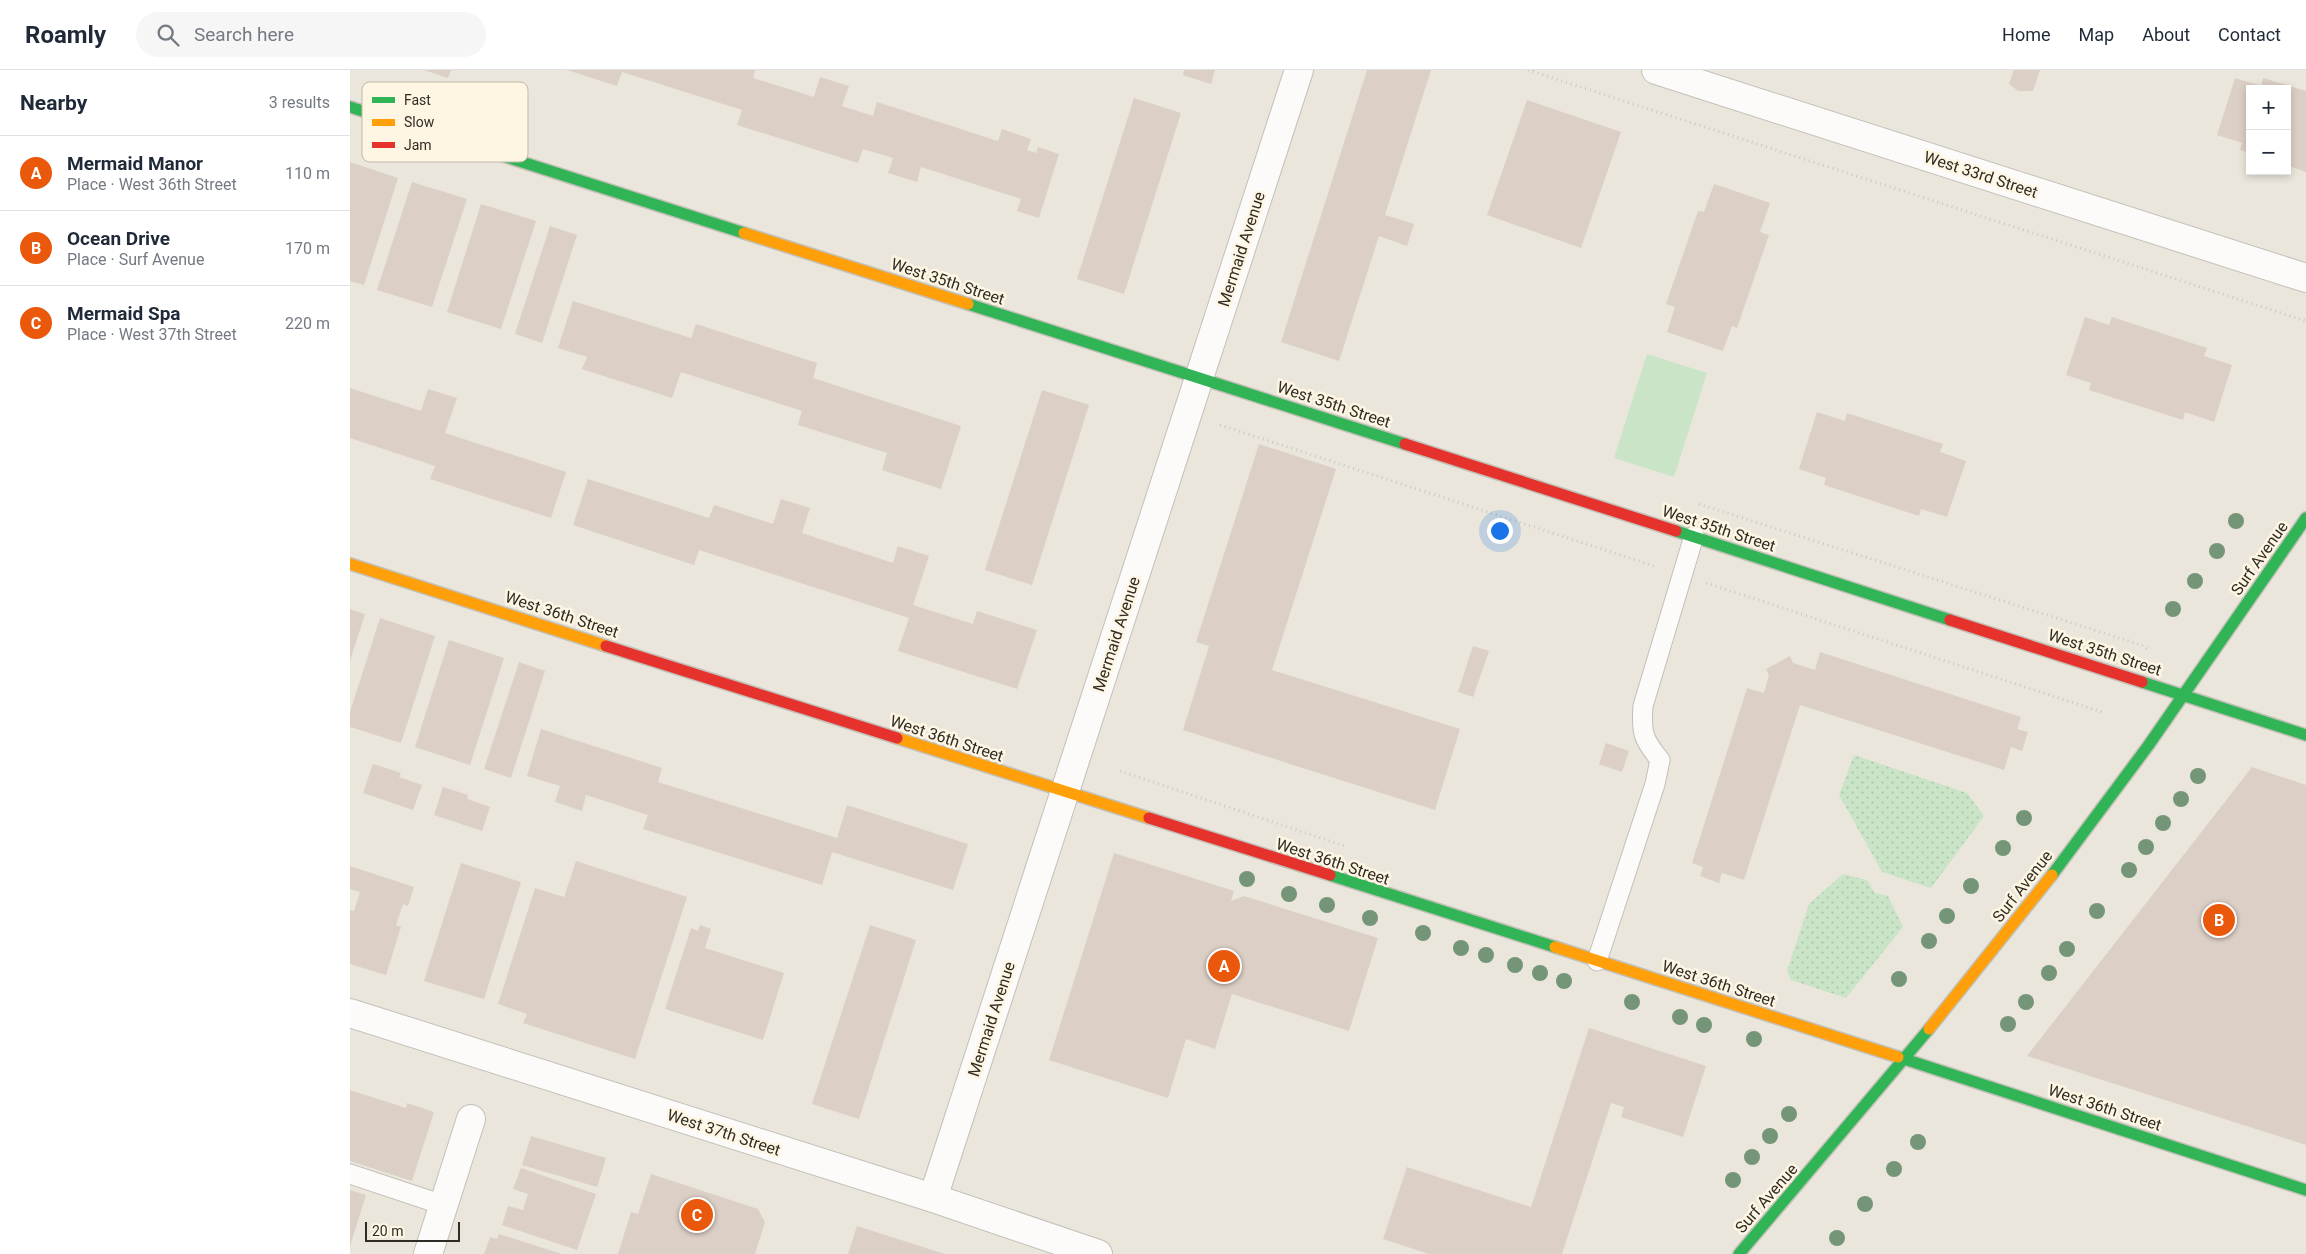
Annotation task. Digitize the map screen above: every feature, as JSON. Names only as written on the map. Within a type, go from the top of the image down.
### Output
[{"type":"street","name":"Mermaid Avenue","points":[[933,1198],[1299,70]]},
{"type":"street","name":"West 33rd Street","points":[[1656,70],[2306,278]]},
{"type":"street","name":"West 35th Street","points":[[350,107],[362,111]]},
{"type":"street","name":"West 35th Street","points":[[522,162],[1694,536],[2306,735]]},
{"type":"street","name":"Surf Avenue","points":[[1739,1254],[1906,1058],[2050,878],[2184,694],[2306,518]]},
{"type":"street","name":"West 36th Street","points":[[350,564],[1906,1058],[2306,1190]]},
{"type":"street","name":"West 37th Street","points":[[350,1013],[933,1198],[1098,1254]]},
{"type":"street","points":[[428,1254],[471,1119]]},
{"type":"lane","points":[[1597,961],[1656,784],[1660,760],[1645,742],[1642,728],[1643,706],[1694,536]]},
{"type":"lane","points":[[350,1174],[443,1205]]},
{"type":"path","points":[[1528,70],[2306,321]]},
{"type":"green space","points":[[1647,354],[1707,373],[1674,477],[1614,458]]},
{"type":"green space","points":[[1854,755],[1967,793],[1984,816],[1931,888],[1882,872],[1839,795]]},
{"type":"green space","points":[[1843,874],[1867,880],[1875,893],[1888,896],[1903,927],[1846,998],[1791,980],[1787,971],[1809,904]]},
{"type":"building","points":[[424,70],[451,70],[448,78]]},
{"type":"building","points":[[567,70],[755,70],[753,78],[814,97],[820,77],[849,86],[842,106],[873,116],[877,102],[998,141],[1002,129],[1031,139],[1027,150],[1036,153],[1038,147],[1059,154],[1039,218],[1017,211],[1021,199],[921,167],[917,182],[888,173],[893,158],[863,149],[858,163],[737,125],[742,110],[622,72],[617,86]]},
{"type":"building","points":[[1184,70],[1215,70],[1211,84],[1183,75]]},
{"type":"building","points":[[1367,70],[1431,70],[1385,215],[1414,224],[1407,246],[1379,236],[1339,361],[1281,342]]},
{"type":"building","points":[[2014,70],[2040,70],[2033,91],[2018,91],[2009,84]]},
{"type":"building","points":[[2235,78],[2258,85],[2246,85],[2246,152],[2240,150],[2242,143],[2217,135]]},
{"type":"building","points":[[2263,78],[2286,85],[2261,85]]},
{"type":"building","points":[[2291,86],[2306,91],[2306,172],[2291,166]]},
{"type":"building","points":[[1134,98],[1181,113],[1124,294],[1077,279]]},
{"type":"building","points":[[1527,100],[1621,132],[1581,248],[1487,215]]},
{"type":"building","points":[[350,162],[398,178],[364,285],[350,281]]},
{"type":"building","points":[[412,182],[467,199],[432,307],[377,290]]},
{"type":"building","points":[[1714,184],[1770,203],[1760,232],[1769,235],[1737,328],[1732,326],[1723,351],[1667,332],[1675,307],[1666,304],[1698,211],[1704,212]]},
{"type":"building","points":[[481,204],[536,221],[501,329],[447,312]]},
{"type":"building","points":[[550,226],[577,235],[542,343],[515,334]]},
{"type":"building","points":[[573,301],[691,338],[696,324],[817,363],[813,378],[961,426],[941,489],[882,470],[887,453],[798,425],[802,411],[681,372],[672,398],[582,369],[587,357],[558,348]]},
{"type":"building","points":[[2085,317],[2109,325],[2112,317],[2207,348],[2204,356],[2232,365],[2214,422],[2185,412],[2183,420],[2089,390],[2091,383],[2066,375]]},
{"type":"building","points":[[350,388],[421,411],[428,389],[457,398],[445,433],[566,472],[551,518],[430,479],[435,466],[350,438]]},
{"type":"building","points":[[1042,390],[1089,405],[1032,585],[985,570]]},
{"type":"building","points":[[1817,412],[1845,421],[1847,413],[1943,444],[1940,452],[1966,461],[1947,517],[1921,509],[1919,516],[1824,485],[1826,478],[1799,469]]},
{"type":"building","points":[[1259,444],[1336,469],[1272,670],[1460,729],[1435,810],[1183,730],[1209,646],[1196,642]]},
{"type":"building","points":[[588,479],[709,518],[714,505],[773,524],[781,499],[810,508],[802,533],[893,563],[898,546],[929,556],[913,605],[973,624],[977,611],[1037,630],[1017,689],[898,651],[909,618],[699,550],[694,565],[573,525]]},
{"type":"building","points":[[350,609],[365,614],[350,661]]},
{"type":"building","points":[[380,618],[435,636],[401,743],[350,727],[350,712]]},
{"type":"building","points":[[449,640],[504,658],[470,765],[415,747]]},
{"type":"building","points":[[1473,646],[1489,651],[1473,697],[1458,692]]},
{"type":"building","points":[[1820,652],[2021,717],[2017,729],[2028,732],[2022,751],[2011,747],[2004,770],[1800,705],[1744,880],[1722,873],[1719,883],[1700,876],[1703,867],[1692,863],[1747,688],[1764,693],[1769,675],[1766,669],[1790,656],[1793,663],[1815,670]]},
{"type":"building","points":[[519,662],[545,671],[511,778],[484,769]]},
{"type":"building","points":[[541,729],[662,768],[658,782],[837,838],[847,805],[968,844],[953,890],[832,852],[822,885],[643,829],[648,815],[586,795],[582,811],[555,802],[560,786],[527,776]]},
{"type":"building","points":[[1606,743],[1629,751],[1622,772],[1599,764]]},
{"type":"building","points":[[373,764],[401,773],[399,777],[422,785],[413,810],[363,793]]},
{"type":"building","points":[[2252,767],[2306,785],[2306,1145],[2027,1056]]},
{"type":"building","points":[[443,787],[468,795],[467,799],[490,807],[482,831],[434,815]]},
{"type":"building","points":[[1114,853],[1234,891],[1231,901],[1244,896],[1378,938],[1349,1031],[1232,994],[1215,1049],[1186,1039],[1168,1098],[1049,1060]]},
{"type":"building","points":[[576,861],[687,897],[635,1059],[523,1023],[527,1014],[498,1004],[535,888],[564,897]]},
{"type":"building","points":[[461,863],[521,882],[484,999],[424,981]]},
{"type":"building","points":[[350,866],[414,887],[408,906],[403,904],[396,925],[401,927],[386,975],[350,964],[350,910],[354,911],[360,892],[350,889]]},
{"type":"building","points":[[700,925],[711,929],[705,948],[784,973],[763,1040],[665,1009],[691,928],[698,931]]},
{"type":"building","points":[[870,925],[916,940],[859,1119],[812,1104]]},
{"type":"building","points":[[1589,1028],[1706,1066],[1683,1137],[1621,1117],[1624,1107],[1611,1103],[1562,1254],[1429,1254],[1383,1239],[1407,1167],[1531,1207]]},
{"type":"building","points":[[350,1090],[406,1108],[407,1103],[434,1112],[412,1181],[350,1161]]},
{"type":"building","points":[[531,1136],[606,1158],[597,1187],[522,1165]]},
{"type":"building","points":[[521,1168],[596,1194],[577,1250],[502,1225],[508,1206],[523,1210],[528,1194],[513,1189]]},
{"type":"building","points":[[651,1174],[758,1209],[765,1222],[755,1254],[618,1254],[631,1212],[638,1214]]},
{"type":"building","points":[[350,1190],[366,1195],[350,1246]]},
{"type":"building","points":[[857,1226],[945,1254],[848,1254]]},
{"type":"building","points":[[499,1234],[562,1254],[484,1254],[490,1237],[497,1239]]},
{"type":"traffic: fast","points":[[350,107],[362,111]]},
{"type":"traffic: fast","points":[[522,162],[744,233]]},
{"type":"traffic: fast","points":[[968,304],[1405,444]]},
{"type":"traffic: fast","points":[[2052,875],[2148,746],[2306,518]]},
{"type":"traffic: fast","points":[[1676,531],[1950,620]]},
{"type":"traffic: fast","points":[[2142,682],[2306,735]]},
{"type":"traffic: fast","points":[[1330,875],[1555,947]]},
{"type":"traffic: fast","points":[[1739,1254],[1929,1029]]},
{"type":"traffic: fast","points":[[1898,1057],[2306,1190]]},
{"type":"traffic: slow","points":[[744,233],[968,304]]},
{"type":"traffic: slow","points":[[350,564],[606,646]]},
{"type":"traffic: slow","points":[[897,738],[1149,818]]},
{"type":"traffic: slow","points":[[1929,1029],[2052,875]]},
{"type":"traffic: slow","points":[[1555,947],[1898,1057]]},
{"type":"traffic: jam","points":[[1405,444],[1676,531]]},
{"type":"traffic: jam","points":[[1950,620],[2142,682]]},
{"type":"traffic: jam","points":[[606,646],[897,738]]},
{"type":"traffic: jam","points":[[1149,818],[1330,875]]},
{"type":"place","name":"Ocean Drive","points":[[2219,920]]},
{"type":"place","name":"Mermaid Manor","points":[[1224,966]]},
{"type":"place","name":"Mermaid Spa","points":[[697,1215]]}]
